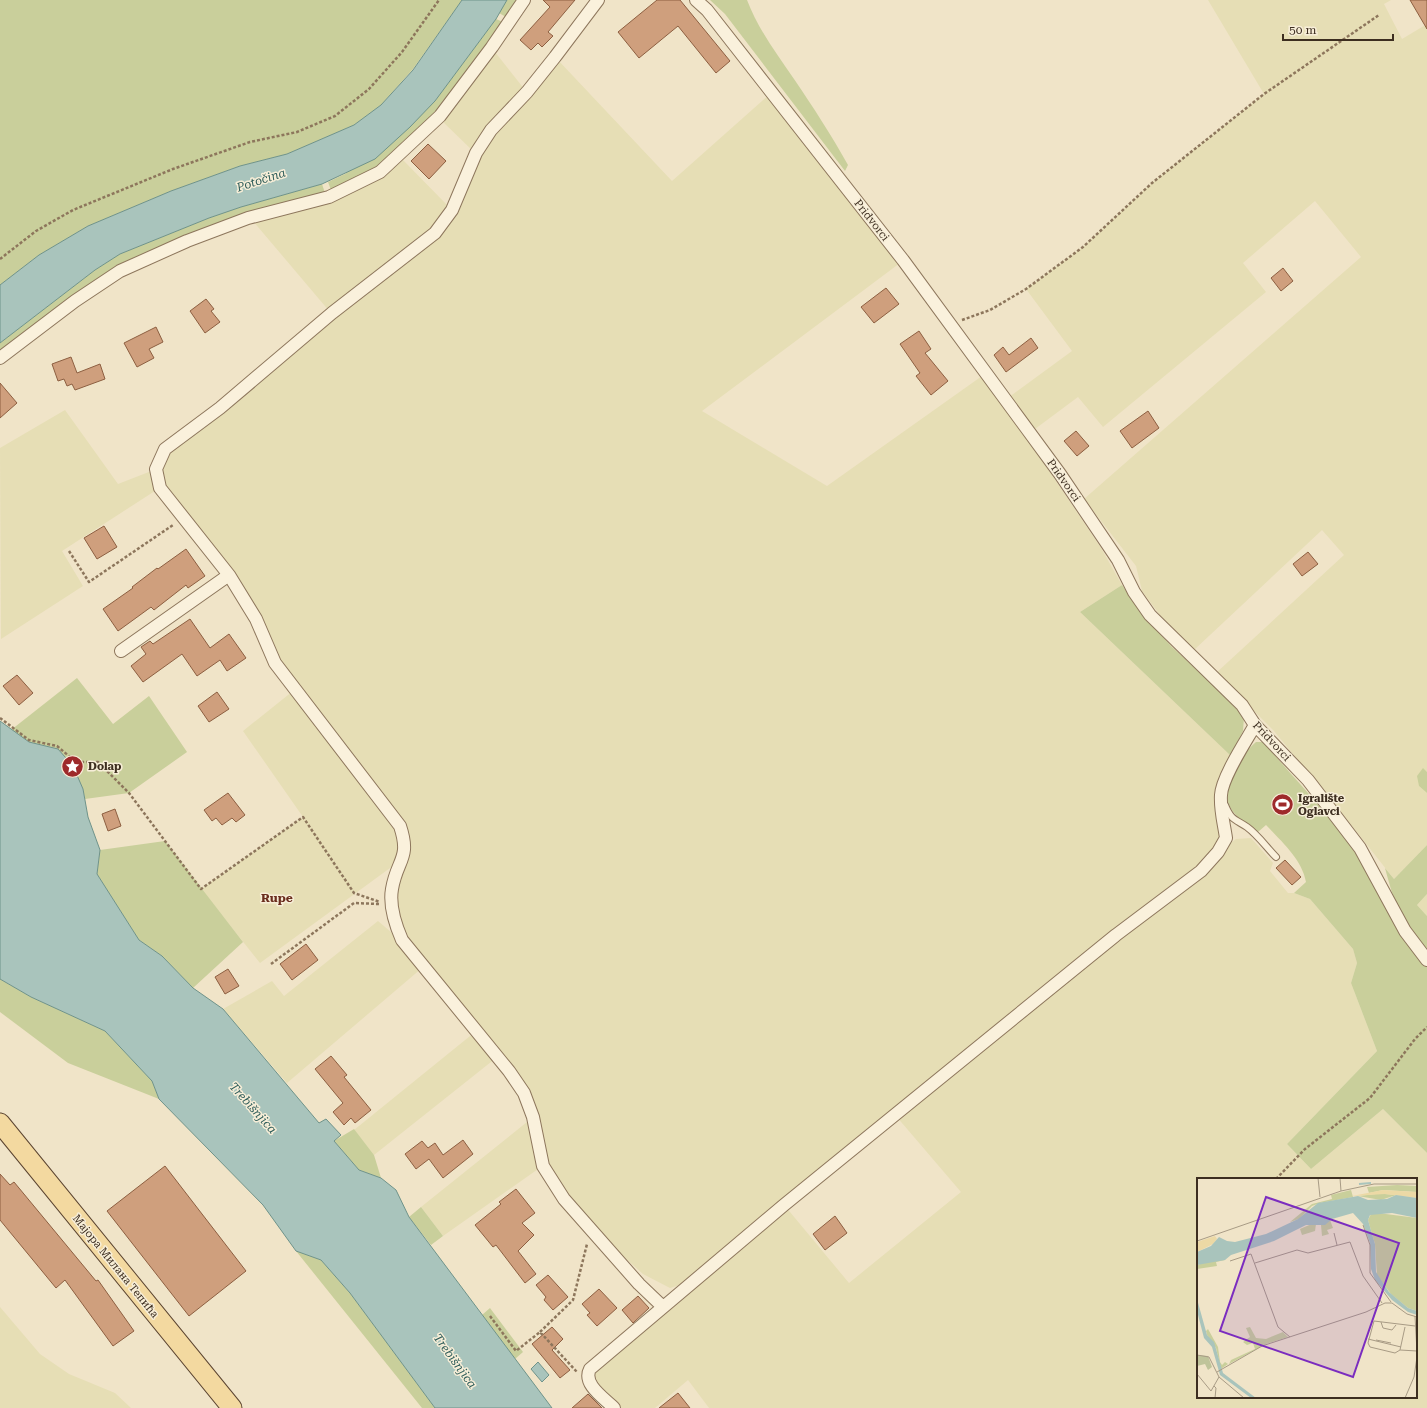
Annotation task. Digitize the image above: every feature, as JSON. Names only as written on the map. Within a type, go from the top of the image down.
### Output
[{"type":"main road","name":"Мајора Милана Тепића","points":[[0,1123],[232,1408]]},
{"type":"street","points":[[0,358],[76,301],[120,271],[187,241],[248,218],[329,197],[380,172],[440,116],[492,47],[524,0]]},
{"type":"street","points":[[598,0],[541,75],[491,130],[476,153],[452,210],[435,233],[332,313],[220,408],[165,449],[156,469],[160,488],[229,575],[256,619],[275,663],[400,826],[405,841],[404,858],[395,876],[392,890],[392,906],[394,920],[402,940],[481,1036],[524,1093],[534,1117],[543,1166],[564,1199],[639,1284],[662,1306]]},
{"type":"street","name":"Pridvorci","points":[[696,0],[707,10],[768,86],[903,260],[1073,491],[1118,560],[1134,592],[1150,614],[1242,705],[1255,725],[1308,780],[1360,848],[1405,931],[1427,960]]},
{"type":"street","points":[[121,651],[229,575]]},
{"type":"street","points":[[614,1408],[589,1382],[587,1374],[590,1369],[662,1306],[784,1204],[1116,935],[1201,871],[1218,852],[1226,838],[1221,811],[1221,793],[1235,760],[1255,725]]},
{"type":"lane","points":[[1221,793],[1229,815],[1237,822],[1247,827],[1276,857]]},
{"type":"path","points":[[0,259],[36,231],[73,210],[174,168],[250,142],[297,132],[335,116],[369,89],[402,52],[440,0]]},
{"type":"path","points":[[950,324],[990,310],[1026,289],[1083,247],[1152,183],[1264,94],[1379,15]]},
{"type":"path","points":[[69,551],[89,582],[183,518]]},
{"type":"path","points":[[0,718],[29,740],[57,746],[76,762],[98,762],[129,793],[201,889],[303,817],[354,893],[392,906]]},
{"type":"path","points":[[271,964],[354,903],[371,902],[392,906]]},
{"type":"path","points":[[1277,1178],[1305,1149],[1370,1098],[1415,1039],[1427,1027]]},
{"type":"path","points":[[490,1316],[516,1351],[540,1332],[573,1300],[591,1230]]},
{"type":"path","points":[[540,1332],[575,1372],[587,1374]]},
{"type":"shaded area","points":[[1208,0],[1391,0],[1384,4],[1402,39],[1427,24],[1427,772],[1423,769],[1419,786],[1427,793],[1427,845],[1394,879],[1274,731],[1216,673],[1344,555],[1322,530],[1194,650],[1168,626],[1142,591],[1136,566],[1084,499],[1361,257],[1315,201],[1243,263],[1266,292],[1103,427],[1078,397],[1035,429],[1009,397],[1072,351],[1026,289],[1083,247],[1152,183],[1264,94]]},
{"type":"shaded area","points":[[495,52],[525,90],[474,152],[442,121]]},
{"type":"shaded area","points":[[557,59],[672,181],[770,94],[900,263],[702,411],[827,486],[982,376],[1031,444],[1101,548],[1122,585],[1080,612],[1231,756],[1220,835],[1216,851],[1199,870],[704,1270],[680,1285],[670,1288],[643,1274],[592,1228],[544,1165],[535,1116],[403,939],[394,906],[407,841],[296,689],[266,638],[162,487],[158,469],[167,450],[436,235],[478,154]]},
{"type":"shaded area","points":[[402,159],[450,208],[434,232],[330,312],[253,221],[325,203]]},
{"type":"shaded area","points":[[65,410],[118,484],[154,470],[158,489],[62,551],[83,586],[1,639],[0,448]]},
{"type":"shaded area","points":[[293,691],[398,827],[401,860],[260,963],[201,889],[303,817],[243,731]]},
{"type":"shaded area","points":[[1251,838],[1273,863],[1270,871],[1288,893],[1294,893],[1310,899],[1353,949],[1357,963],[1351,983],[1377,1051],[1287,1144],[1311,1169],[1383,1109],[1427,1153],[1427,1408],[709,1408],[688,1380],[655,1408],[614,1408],[591,1381],[591,1370],[785,1206],[849,1283],[961,1192],[896,1116],[1236,839]]},
{"type":"shaded area","points":[[1427,894],[1427,916],[1417,905]]},
{"type":"shaded area","points":[[378,921],[398,938],[422,968],[287,1083],[223,1009],[272,981],[284,996]]},
{"type":"shaded area","points":[[475,1032],[496,1058],[374,1155],[354,1130]]},
{"type":"shaded area","points":[[532,1118],[541,1167],[443,1236],[421,1207]]},
{"type":"shaded area","points":[[0,1307],[40,1354],[69,1374],[115,1393],[131,1408],[0,1408]]},
{"type":"green space","points":[[0,0],[462,0],[413,69],[381,105],[354,125],[287,154],[240,166],[171,191],[88,226],[39,255],[0,285]]},
{"type":"green space","points":[[507,0],[516,0],[506,17],[499,13]]},
{"type":"green space","points":[[710,0],[747,0],[751,11],[768,41],[842,154],[848,165],[845,171],[725,14]]},
{"type":"green space","points":[[496,19],[503,22],[435,114],[377,168],[331,190],[328,182],[345,174],[435,101]]},
{"type":"green space","points":[[322,184],[325,193],[185,236],[117,265],[73,296],[0,352],[0,343],[95,270],[120,254],[209,218],[241,207]]},
{"type":"green space","points":[[1122,585],[1143,615],[1172,647],[1234,703],[1244,717],[1243,731],[1231,756],[1080,612]]},
{"type":"green space","points":[[77,678],[113,724],[149,696],[187,752],[129,793],[85,799],[83,789],[58,749],[29,742],[11,730]]},
{"type":"green space","points":[[1256,742],[1264,742],[1346,839],[1365,868],[1388,913],[1416,955],[1427,967],[1427,1153],[1383,1109],[1311,1169],[1287,1144],[1377,1051],[1351,983],[1357,963],[1353,949],[1310,899],[1294,893],[1306,882],[1304,874],[1296,858],[1284,844],[1266,825],[1258,832],[1239,818],[1230,807],[1227,799],[1227,791],[1233,772],[1244,755]]},
{"type":"green space","points":[[1423,768],[1427,772],[1427,793],[1419,786],[1417,776]]},
{"type":"green space","points":[[165,841],[243,942],[193,988],[162,956],[139,940],[97,874],[100,850]]},
{"type":"green space","points":[[1427,845],[1427,894],[1417,905],[1427,916],[1427,954],[1412,935],[1400,914],[1385,868],[1394,879]]},
{"type":"green space","points":[[0,979],[31,997],[105,1031],[152,1081],[159,1099],[68,1063],[0,1012]]},
{"type":"green space","points":[[354,1129],[374,1155],[381,1178],[359,1170],[334,1141]]},
{"type":"green space","points":[[421,1207],[443,1236],[431,1245],[409,1217]]},
{"type":"green space","points":[[296,1251],[321,1260],[350,1293],[435,1408],[422,1408]]},
{"type":"green space","points":[[490,1308],[523,1352],[515,1359],[482,1315]]},
{"type":"water","name":"Potočina","points":[[462,0],[507,0],[496,19],[435,101],[410,127],[375,159],[322,184],[241,207],[209,218],[120,254],[95,270],[0,343],[0,285],[39,255],[88,226],[171,191],[240,166],[287,154],[354,125],[381,105],[413,70]]},
{"type":"water","name":"Trebišnjica","points":[[0,721],[29,742],[58,749],[73,766],[83,789],[88,817],[100,850],[97,874],[139,940],[162,956],[193,988],[223,1009],[319,1123],[326,1119],[341,1135],[334,1141],[359,1170],[381,1178],[396,1190],[409,1217],[552,1408],[435,1408],[350,1293],[321,1260],[296,1251],[263,1205],[159,1099],[152,1081],[105,1031],[31,997],[0,979]]},
{"type":"water","points":[[538,1362],[549,1375],[542,1382],[531,1369]]},
{"type":"building","points":[[543,0],[575,0],[548,32],[553,36],[542,47],[538,43],[531,50],[520,40],[550,7]]},
{"type":"building","points":[[657,0],[680,0],[730,61],[716,73],[678,26],[639,58],[618,32]]},
{"type":"building","points":[[1410,0],[1427,0],[1427,29]]},
{"type":"building","points":[[428,144],[446,161],[429,179],[411,161]]},
{"type":"building","points":[[1283,268],[1293,281],[1281,291],[1271,278]]},
{"type":"building","points":[[886,288],[899,304],[874,323],[861,307]]},
{"type":"building","points":[[206,299],[214,309],[211,311],[220,322],[205,333],[190,311]]},
{"type":"building","points":[[156,327],[163,342],[149,349],[154,358],[137,367],[124,343]]},
{"type":"building","points":[[919,331],[931,349],[925,353],[948,381],[931,395],[916,376],[920,373],[900,344]]},
{"type":"building","points":[[1031,338],[1038,348],[1006,372],[994,355],[1003,347],[1009,355]]},
{"type":"building","points":[[71,357],[77,373],[100,364],[105,379],[75,390],[72,384],[67,386],[64,379],[58,381],[52,364]]},
{"type":"building","points":[[0,383],[17,403],[0,418]]},
{"type":"building","points":[[1148,411],[1159,428],[1132,448],[1120,431]]},
{"type":"building","points":[[1076,431],[1089,446],[1077,456],[1064,441]]},
{"type":"building","points":[[104,526],[117,547],[97,559],[84,538]]},
{"type":"building","points":[[186,549],[205,576],[188,588],[186,585],[154,610],[151,607],[118,631],[103,609],[133,588],[132,587],[157,568],[158,569]]},
{"type":"building","points":[[1308,552],[1318,564],[1302,576],[1293,564]]},
{"type":"building","points":[[190,619],[210,648],[229,634],[246,658],[227,671],[220,660],[197,676],[182,654],[143,682],[131,666],[146,654],[141,647],[150,641],[153,644]]},
{"type":"building","points":[[17,675],[33,693],[19,705],[3,686]]},
{"type":"building","points":[[217,692],[229,709],[209,722],[198,706]]},
{"type":"building","points":[[228,793],[245,815],[236,822],[232,818],[222,825],[216,818],[212,821],[204,810]]},
{"type":"building","points":[[115,809],[121,826],[108,831],[102,814]]},
{"type":"building","points":[[1285,860],[1301,877],[1292,885],[1276,868]]},
{"type":"building","points":[[306,944],[318,960],[292,980],[280,964]]},
{"type":"building","points":[[228,969],[239,986],[225,994],[215,977]]},
{"type":"building","points":[[331,1056],[347,1075],[344,1077],[371,1110],[355,1123],[351,1118],[344,1125],[333,1112],[343,1103],[315,1069]]},
{"type":"building","points":[[463,1140],[473,1154],[443,1178],[429,1159],[416,1169],[405,1154],[422,1141],[428,1148],[435,1143],[443,1155]]},
{"type":"building","points":[[165,1166],[246,1271],[189,1316],[107,1211]]},
{"type":"building","points":[[0,1174],[10,1185],[14,1182],[96,1281],[98,1280],[134,1331],[113,1346],[65,1280],[56,1288],[0,1220]]},
{"type":"building","points":[[516,1189],[535,1213],[522,1223],[534,1235],[518,1251],[536,1274],[525,1283],[496,1245],[493,1247],[475,1225],[501,1204],[499,1202]]},
{"type":"building","points":[[835,1216],[847,1233],[825,1250],[813,1234]]},
{"type":"building","points":[[548,1275],[568,1297],[553,1310],[544,1300],[546,1297],[536,1285]]},
{"type":"building","points":[[599,1289],[617,1308],[597,1326],[587,1315],[590,1313],[582,1304]]},
{"type":"building","points":[[638,1296],[649,1308],[633,1323],[622,1310]]},
{"type":"building","points":[[552,1327],[563,1339],[552,1350],[570,1370],[560,1378],[532,1344]]},
{"type":"building","points":[[678,1393],[690,1408],[659,1408]]},
{"type":"building","points":[[588,1394],[602,1408],[572,1408]]},
{"type":"place","name":"Dolap","points":[[73,766]]},
{"type":"place","name":"Igralište Oglavci","points":[[1283,804]]},
{"type":"district","name":"Rupe","points":[[277,898]]}]
